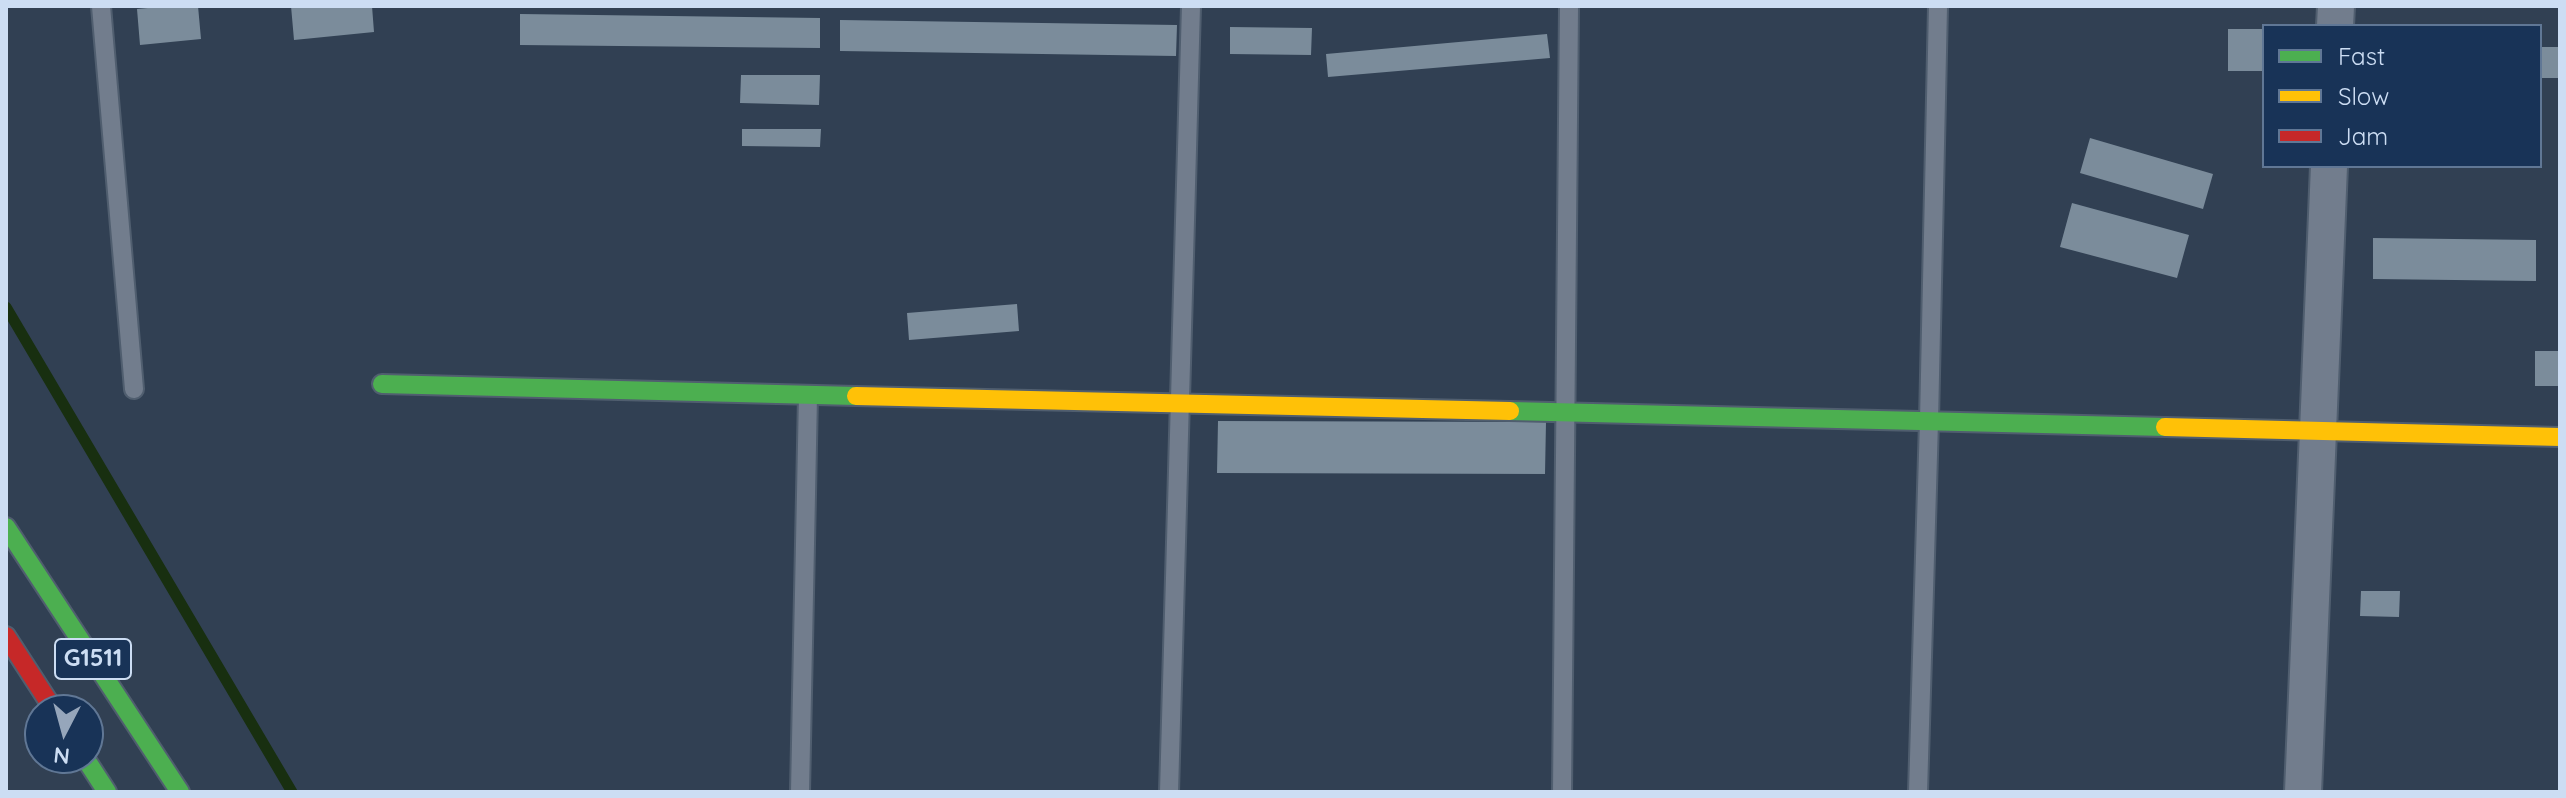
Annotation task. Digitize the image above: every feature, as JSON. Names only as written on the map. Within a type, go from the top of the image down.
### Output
[{"type":"main road","points":[[382,384],[2560,437]]},
{"type":"main road","name":"G1511","points":[[6,527],[180,792]]},
{"type":"main road","name":"G1511","points":[[6,636],[44,694]]},
{"type":"main road","points":[[95,774],[107,792]]},
{"type":"street","points":[[2303,792],[2329,168]]},
{"type":"lane","points":[[101,6],[134,389]]},
{"type":"lane","points":[[1169,792],[1191,6]]},
{"type":"lane","points":[[1562,792],[1569,6]]},
{"type":"lane","points":[[1918,792],[1938,6]]},
{"type":"lane","points":[[800,792],[808,394]]},
{"type":"building","points":[[198,6],[201,39],[140,45],[137,9]]},
{"type":"building","points":[[291,6],[372,6],[374,32],[294,40]]},
{"type":"building","points":[[520,14],[820,18],[820,48],[520,45]]},
{"type":"building","points":[[840,20],[1177,25],[1176,56],[840,51]]},
{"type":"building","points":[[1230,27],[1312,28],[1311,55],[1230,54]]},
{"type":"building","points":[[2228,29],[2262,29],[2262,71],[2228,71]]},
{"type":"building","points":[[1547,34],[1550,58],[1328,77],[1326,54]]},
{"type":"building","points":[[2542,47],[2560,47],[2560,78],[2542,78]]},
{"type":"building","points":[[741,75],[820,75],[819,105],[740,103]]},
{"type":"building","points":[[742,129],[821,129],[820,147],[742,146]]},
{"type":"building","points":[[2090,138],[2213,174],[2203,209],[2080,173]]},
{"type":"building","points":[[2072,203],[2189,235],[2177,278],[2060,247]]},
{"type":"building","points":[[2373,238],[2536,240],[2536,281],[2373,279]]},
{"type":"building","points":[[1017,304],[1019,331],[909,340],[907,313]]},
{"type":"building","points":[[2535,351],[2560,351],[2560,386],[2535,386]]},
{"type":"building","points":[[1218,421],[1546,422],[1545,474],[1217,473]]},
{"type":"building","points":[[2361,591],[2400,591],[2399,617],[2360,616]]},
{"type":"waterway","points":[[6,307],[292,792]]},
{"type":"traffic: fast","points":[[382,384],[856,396]]},
{"type":"traffic: fast","points":[[1510,411],[2165,427]]},
{"type":"traffic: fast","points":[[6,527],[180,792]]},
{"type":"traffic: fast","points":[[95,774],[107,792]]},
{"type":"traffic: slow","points":[[856,396],[1510,411]]},
{"type":"traffic: slow","points":[[2165,427],[2560,437]]},
{"type":"traffic: jam","points":[[6,636],[44,694]]}]
